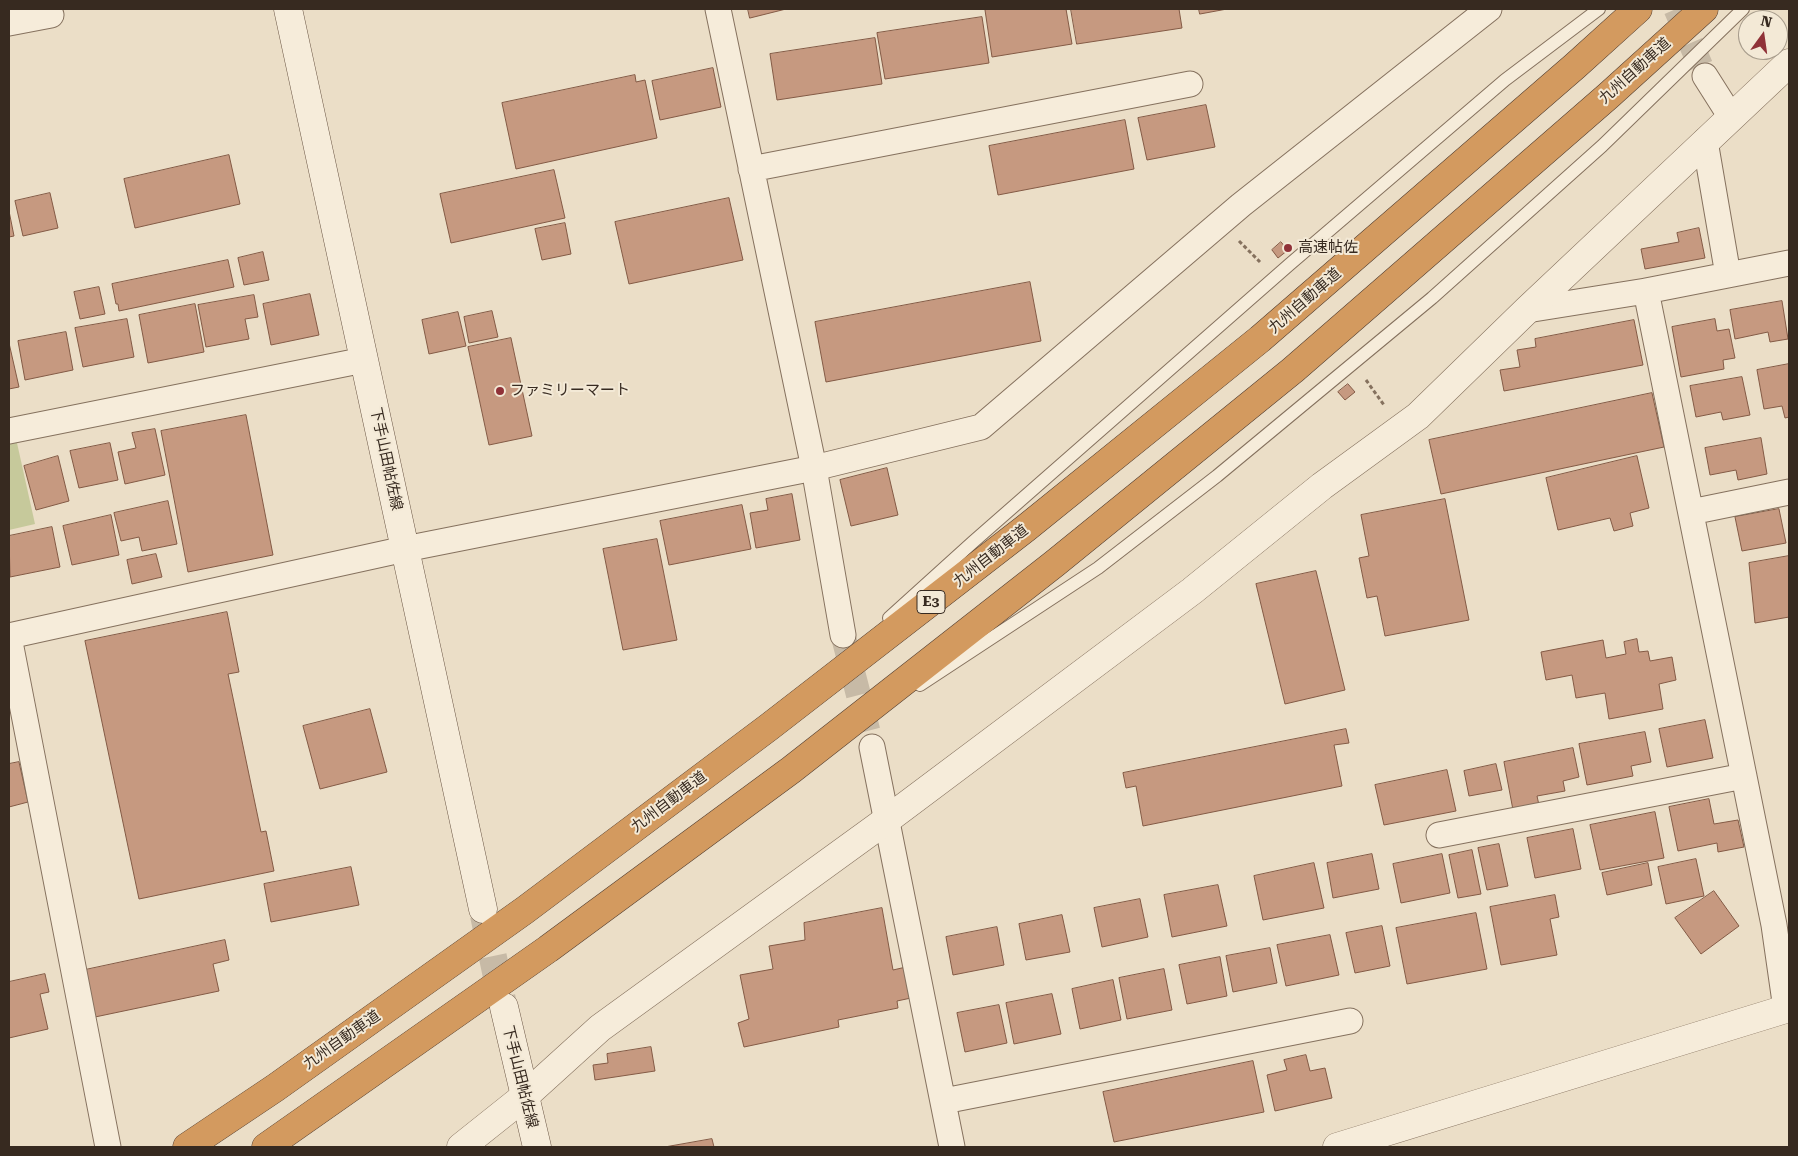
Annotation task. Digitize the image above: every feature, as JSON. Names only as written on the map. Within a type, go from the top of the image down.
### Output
[{"type":"highway","name":"九州自動車道","points":[[187,1147],[275,1088],[525,910],[769,727],[1033,522],[1260,339],[1576,66],[1638,9]]},
{"type":"highway","name":"九州自動車道","points":[[266,1147],[548,949],[790,770],[1054,564],[1293,370],[1704,9]]},
{"type":"street","name":"下手山田帖佐線","points":[[288,9],[483,909]]},
{"type":"street","points":[[718,9],[814,468],[843,635]]},
{"type":"street","points":[[108,1147],[17,725],[9,636],[405,549],[814,468],[981,427],[1241,205],[1489,9]]},
{"type":"street","points":[[9,23],[51,15]]},
{"type":"street","points":[[461,1147],[525,1096],[600,1028],[888,819],[1192,590],[1322,486],[1418,416],[1527,310],[1789,63]]},
{"type":"street","points":[[1705,76],[1731,117]]},
{"type":"street","points":[[751,169],[1190,84]]},
{"type":"street","points":[[1705,141],[1728,275]]},
{"type":"street","points":[[1527,310],[1646,291],[1728,275],[1789,267]]},
{"type":"street","points":[[1337,1147],[1788,1009],[1781,923],[1744,776],[1646,291]]},
{"type":"street","points":[[9,431],[364,360]]},
{"type":"street","points":[[1691,512],[1789,492]]},
{"type":"street","points":[[872,748],[888,819],[952,1147]]},
{"type":"street","points":[[1439,835],[1744,776]]},
{"type":"street","name":"下手山田帖佐線","points":[[504,1007],[537,1147]]},
{"type":"street","points":[[944,1101],[1350,1021]]},
{"type":"lane","points":[[769,727],[973,542],[1290,264],[1504,80],[1598,9]]},
{"type":"lane","points":[[790,770],[1098,568],[1217,476],[1432,298],[1602,146],[1743,9]]},
{"type":"path","points":[[1236,238],[1258,260]]},
{"type":"path","points":[[1369,383],[1385,406]]},
{"type":"green space","points":[[17,443],[35,524],[9,530],[9,444]]},
{"type":"building","points":[[748,9],[786,9],[750,18]]},
{"type":"building","points":[[1066,9],[1072,44],[992,57],[985,10]]},
{"type":"building","points":[[1071,9],[1179,9],[1182,28],[1077,44]]},
{"type":"building","points":[[1199,9],[1227,9],[1200,14]]},
{"type":"building","points":[[982,17],[989,63],[885,79],[877,33]]},
{"type":"building","points":[[875,38],[882,84],[777,100],[770,54]]},
{"type":"building","points":[[713,68],[721,107],[660,120],[652,81]]},
{"type":"building","points":[[635,75],[636,82],[645,80],[657,138],[516,169],[502,103]]},
{"type":"building","points":[[1206,105],[1215,147],[1147,160],[1138,118]]},
{"type":"building","points":[[1125,120],[1134,169],[998,195],[989,146]]},
{"type":"building","points":[[229,155],[240,204],[135,228],[124,179]]},
{"type":"building","points":[[554,170],[565,218],[451,243],[440,194]]},
{"type":"building","points":[[50,193],[58,228],[23,236],[15,201]]},
{"type":"building","points":[[729,198],[743,260],[629,284],[615,222]]},
{"type":"building","points":[[9,211],[14,236],[9,237]]},
{"type":"building","points":[[565,223],[571,254],[542,260],[535,229]]},
{"type":"building","points":[[1699,228],[1705,258],[1645,269],[1641,249],[1679,242],[1677,233]]},
{"type":"building","points":[[1281,242],[1288,250],[1278,258],[1272,250]]},
{"type":"building","points":[[263,252],[269,280],[244,285],[238,258]]},
{"type":"building","points":[[228,260],[234,287],[119,311],[112,284]]},
{"type":"building","points":[[1030,282],[1041,341],[826,382],[815,322]]},
{"type":"building","points":[[99,287],[105,314],[80,319],[74,292]]},
{"type":"building","points":[[310,294],[319,335],[271,345],[263,304]]},
{"type":"building","points":[[254,295],[258,317],[245,319],[249,339],[206,347],[198,305]]},
{"type":"building","points":[[1782,301],[1788,339],[1770,342],[1768,332],[1735,339],[1730,310]]},
{"type":"building","points":[[195,304],[204,352],[148,363],[139,315]]},
{"type":"building","points":[[492,311],[498,337],[469,343],[464,317]]},
{"type":"building","points":[[458,312],[466,346],[429,354],[422,320]]},
{"type":"building","points":[[127,319],[134,357],[83,367],[75,328]]},
{"type":"building","points":[[1715,319],[1717,331],[1729,329],[1735,358],[1723,360],[1724,369],[1681,377],[1672,327]]},
{"type":"building","points":[[1634,320],[1643,365],[1504,391],[1500,370],[1520,367],[1517,350],[1536,347],[1535,339]]},
{"type":"building","points":[[66,332],[73,370],[25,380],[18,341]]},
{"type":"building","name":"ファミリーマート","points":[[511,338],[532,436],[489,445],[468,347]]},
{"type":"building","points":[[9,343],[19,387],[9,389]]},
{"type":"building","points":[[1789,364],[1789,417],[1785,418],[1782,406],[1764,409],[1757,370]]},
{"type":"building","points":[[1742,377],[1750,415],[1723,420],[1721,412],[1696,417],[1690,386]]},
{"type":"building","points":[[1348,384],[1355,392],[1345,400],[1338,392]]},
{"type":"building","points":[[1652,393],[1664,447],[1441,494],[1429,440]]},
{"type":"building","points":[[246,415],[273,555],[188,572],[161,431]]},
{"type":"building","points":[[155,429],[165,475],[125,484],[118,452],[136,448],[132,433]]},
{"type":"building","points":[[1761,438],[1767,474],[1738,480],[1736,470],[1710,475],[1705,448]]},
{"type":"building","points":[[110,443],[118,480],[79,488],[70,451]]},
{"type":"building","points":[[58,456],[69,501],[36,510],[24,466]]},
{"type":"building","points":[[1637,456],[1649,508],[1630,513],[1633,526],[1614,531],[1610,518],[1558,530],[1546,478]]},
{"type":"building","points":[[887,468],[898,515],[851,526],[840,480]]},
{"type":"building","points":[[792,494],[800,540],[756,548],[750,513],[768,510],[766,499]]},
{"type":"building","points":[[1445,499],[1469,620],[1385,636],[1377,596],[1367,598],[1359,558],[1369,556],[1361,515]]},
{"type":"building","points":[[168,501],[177,544],[142,551],[139,537],[121,541],[114,513]]},
{"type":"building","points":[[742,505],[751,549],[669,565],[660,521]]},
{"type":"building","points":[[1779,509],[1786,543],[1742,551],[1735,517]]},
{"type":"building","points":[[111,515],[119,555],[72,565],[63,526]]},
{"type":"building","points":[[52,527],[60,567],[10,577],[9,536]]},
{"type":"building","points":[[657,539],[677,640],[623,650],[603,549]]},
{"type":"building","points":[[156,554],[162,577],[132,584],[127,560]]},
{"type":"building","points":[[1789,556],[1789,617],[1755,623],[1749,563]]},
{"type":"building","points":[[1316,571],[1345,690],[1285,704],[1256,584]]},
{"type":"building","points":[[227,612],[239,672],[228,674],[261,832],[266,831],[274,871],[139,899],[85,641]]},
{"type":"building","points":[[1637,639],[1639,652],[1648,651],[1650,661],[1672,657],[1676,680],[1659,684],[1663,709],[1609,719],[1605,693],[1576,698],[1572,675],[1546,680],[1541,652],[1603,640],[1606,658],[1626,654],[1624,642]]},
{"type":"building","points":[[370,709],[387,772],[320,789],[303,726]]},
{"type":"building","points":[[1705,720],[1713,758],[1667,767],[1659,729]]},
{"type":"building","points":[[1346,729],[1349,743],[1334,745],[1342,786],[1143,826],[1136,786],[1126,788],[1123,773]]},
{"type":"building","points":[[1645,732],[1651,762],[1631,766],[1633,776],[1587,785],[1579,744]]},
{"type":"building","points":[[1573,748],[1579,777],[1563,781],[1565,791],[1537,796],[1539,805],[1513,810],[1504,762]]},
{"type":"building","points":[[19,762],[28,802],[9,807],[9,764]]},
{"type":"building","points":[[1496,764],[1502,790],[1469,796],[1464,771]]},
{"type":"building","points":[[1447,770],[1456,811],[1384,825],[1375,785]]},
{"type":"building","points":[[1709,799],[1714,824],[1738,820],[1744,847],[1718,852],[1717,843],[1678,851],[1669,807]]},
{"type":"building","points":[[1655,812],[1664,858],[1600,870],[1590,825]]},
{"type":"building","points":[[1573,829],[1581,869],[1535,878],[1527,838]]},
{"type":"building","points":[[1499,844],[1508,886],[1487,890],[1478,848]]},
{"type":"building","points":[[1472,850],[1481,894],[1458,898],[1449,855]]},
{"type":"building","points":[[1372,854],[1379,889],[1333,898],[1327,863]]},
{"type":"building","points":[[1442,854],[1450,893],[1401,903],[1393,864]]},
{"type":"building","points":[[1696,859],[1704,896],[1666,904],[1658,867]]},
{"type":"building","points":[[1314,863],[1324,908],[1263,920],[1254,876]]},
{"type":"building","points":[[1648,863],[1652,885],[1607,895],[1602,873]]},
{"type":"building","points":[[351,867],[359,905],[271,922],[264,884]]},
{"type":"building","points":[[1218,885],[1227,926],[1172,937],[1164,895]]},
{"type":"building","points":[[1714,891],[1739,926],[1701,954],[1675,918]]},
{"type":"building","points":[[1555,895],[1559,917],[1550,919],[1557,955],[1501,965],[1490,907]]},
{"type":"building","points":[[1140,899],[1148,937],[1102,947],[1094,908]]},
{"type":"building","points":[[882,908],[893,970],[906,967],[911,998],[897,1001],[898,1008],[838,1020],[839,1027],[744,1047],[738,1023],[749,1019],[740,975],[773,969],[769,946],[805,940],[804,923]]},
{"type":"building","points":[[1476,913],[1487,969],[1407,984],[1396,928]]},
{"type":"building","points":[[1062,915],[1070,952],[1026,960],[1019,924]]},
{"type":"building","points":[[1382,926],[1390,966],[1355,973],[1346,933]]},
{"type":"building","points":[[997,927],[1004,965],[953,975],[946,937]]},
{"type":"building","points":[[1330,935],[1339,975],[1286,986],[1277,945]]},
{"type":"building","points":[[225,940],[229,960],[213,964],[219,991],[95,1017],[85,970]]},
{"type":"building","points":[[1270,948],[1277,983],[1233,992],[1226,956]]},
{"type":"building","points":[[1220,957],[1227,996],[1187,1004],[1179,965]]},
{"type":"building","points":[[1164,969],[1172,1010],[1127,1019],[1119,978]]},
{"type":"building","points":[[45,974],[49,992],[40,994],[48,1029],[9,1038],[9,982]]},
{"type":"building","points":[[1113,980],[1121,1020],[1080,1029],[1072,989]]},
{"type":"building","points":[[1052,994],[1061,1034],[1014,1044],[1006,1003]]},
{"type":"building","points":[[999,1005],[1007,1043],[965,1052],[957,1013]]},
{"type":"building","points":[[651,1047],[655,1071],[595,1080],[593,1065],[608,1063],[607,1054]]},
{"type":"building","points":[[1306,1055],[1310,1071],[1325,1068],[1332,1098],[1275,1111],[1267,1075],[1287,1070],[1284,1060]]},
{"type":"building","points":[[1253,1061],[1264,1112],[1114,1142],[1103,1092]]},
{"type":"building","points":[[712,1139],[714,1147],[665,1147]]},
{"type":"tunnel","points":[[1676,9],[1705,76]]},
{"type":"tunnel","points":[[843,635],[872,747]]},
{"type":"tunnel","points":[[484,915],[503,1005]]},
{"type":"place","name":"高速帖佐","points":[[1288,248]]},
{"type":"place","name":"ファミリーマート","points":[[500,391]]}]
